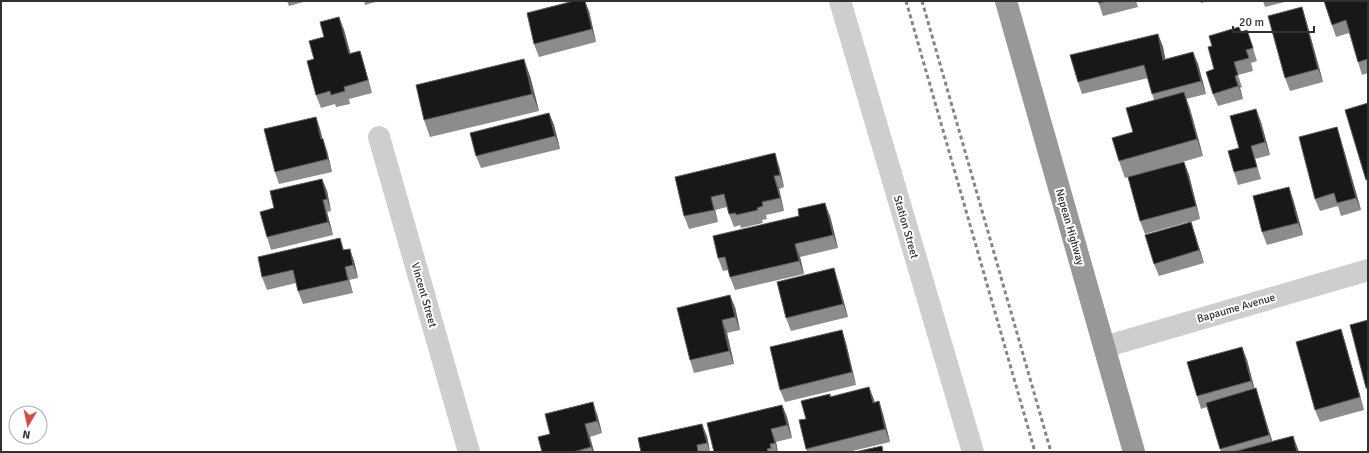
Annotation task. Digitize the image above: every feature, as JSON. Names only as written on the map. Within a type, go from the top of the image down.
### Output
[{"type":"highway","name":"Nepean Highway","points":[[1006,1],[1134,452]]},
{"type":"street","name":"Station Street","points":[[840,1],[973,452]]},
{"type":"street","name":"Vincent Street","points":[[379,137],[469,452]]},
{"type":"street","name":"Bapaume Avenue","points":[[1104,347],[1368,270]]},
{"type":"building","points":[[574,1],[585,1],[592,29],[534,44],[527,13]]},
{"type":"building","points":[[1324,1],[1368,1],[1368,59],[1358,62],[1346,20],[1332,25]]},
{"type":"building","points":[[1302,7],[1318,69],[1285,78],[1268,16]]},
{"type":"building","points":[[339,17],[349,54],[360,51],[368,80],[344,87],[345,91],[331,95],[330,91],[316,95],[307,61],[314,59],[309,41],[324,37],[320,22]]},
{"type":"building","points":[[1239,27],[1241,32],[1247,30],[1253,48],[1246,50],[1249,58],[1234,62],[1238,75],[1235,76],[1238,86],[1213,94],[1206,72],[1214,69],[1208,47],[1212,46],[1209,36]]},
{"type":"building","points":[[1158,34],[1163,60],[1193,52],[1201,81],[1152,94],[1144,65],[1078,82],[1070,55]]},
{"type":"building","points":[[524,59],[532,94],[424,120],[416,85]]},
{"type":"building","points":[[1184,92],[1197,139],[1119,161],[1112,138],[1133,132],[1126,108]]},
{"type":"building","points":[[1368,103],[1368,179],[1366,180],[1345,110]]},
{"type":"building","points":[[1256,109],[1265,142],[1251,146],[1257,167],[1234,172],[1228,151],[1239,148],[1230,116]]},
{"type":"building","points":[[549,113],[555,136],[476,156],[470,133]]},
{"type":"building","points":[[316,117],[321,139],[323,139],[328,159],[275,172],[264,129]]},
{"type":"building","points":[[1337,127],[1356,198],[1337,203],[1334,193],[1315,199],[1299,137]]},
{"type":"building","points":[[775,153],[780,175],[774,176],[780,198],[762,202],[763,206],[757,208],[758,210],[736,215],[736,213],[729,214],[724,194],[711,197],[714,210],[684,216],[675,177]]},
{"type":"building","points":[[1184,162],[1196,206],[1140,221],[1128,177]]},
{"type":"building","points":[[322,179],[327,199],[323,200],[328,222],[267,237],[260,212],[274,208],[270,191]]},
{"type":"building","points":[[1289,187],[1298,223],[1262,232],[1253,196]]},
{"type":"building","points":[[825,203],[833,235],[795,244],[799,261],[730,277],[725,257],[718,258],[713,236],[799,216],[798,209]]},
{"type":"building","points":[[1191,222],[1199,250],[1154,264],[1145,235]]},
{"type":"building","points":[[340,238],[343,250],[350,249],[353,265],[345,267],[348,280],[298,291],[293,270],[262,277],[258,257]]},
{"type":"building","points":[[834,268],[843,304],[786,318],[777,282]]},
{"type":"building","points":[[730,295],[735,317],[722,320],[729,351],[690,360],[677,308]]},
{"type":"building","points":[[1368,320],[1368,387],[1366,388],[1350,325]]},
{"type":"building","points":[[1341,329],[1360,397],[1315,410],[1296,342]]},
{"type":"building","points":[[842,330],[852,372],[780,390],[770,347]]},
{"type":"building","points":[[1242,347],[1251,381],[1197,396],[1187,362]]},
{"type":"building","points":[[869,387],[873,403],[879,401],[885,429],[806,449],[799,420],[806,419],[801,401],[830,394],[830,397]]},
{"type":"building","points":[[1256,388],[1269,435],[1220,449],[1206,403]]},
{"type":"building","points":[[593,402],[597,421],[585,424],[591,447],[573,452],[542,452],[538,437],[550,434],[545,414]]},
{"type":"building","points":[[782,405],[787,425],[771,429],[775,443],[770,444],[771,448],[767,449],[768,452],[714,452],[707,423]]},
{"type":"building","points":[[702,424],[707,443],[697,445],[698,452],[641,452],[638,438]]},
{"type":"building","points":[[1293,436],[1297,452],[1233,452]]},
{"type":"building","points":[[882,446],[883,452],[855,452]]},
{"type":"railway","points":[[906,1],[1035,452]]},
{"type":"railway","points":[[922,1],[1051,452]]}]
